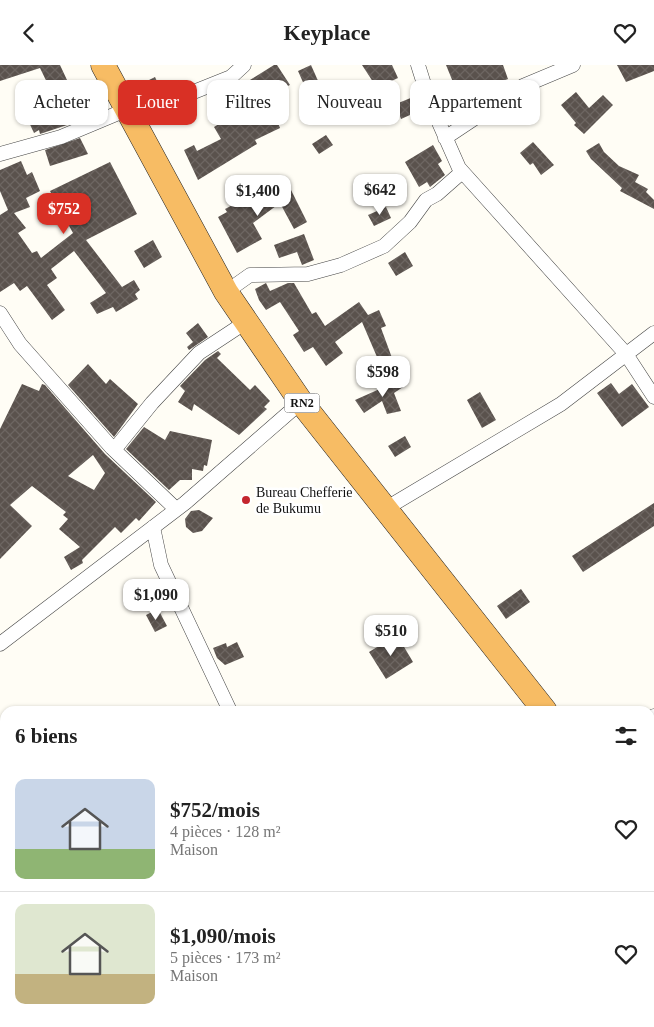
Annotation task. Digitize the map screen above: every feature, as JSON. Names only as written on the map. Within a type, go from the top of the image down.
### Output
[{"type":"highway","name":"RN2","points":[[103,65],[118,92]]},
{"type":"highway","name":"RN2","points":[[136,125],[226,292],[301,402],[541,706]]},
{"type":"street","points":[[197,89],[231,77],[244,65]]},
{"type":"street","points":[[418,65],[429,100],[462,173],[626,354],[654,397]]},
{"type":"street","points":[[445,138],[523,86],[573,65]]},
{"type":"street","points":[[0,154],[61,137],[118,117]]},
{"type":"street","points":[[226,292],[250,275],[308,274],[342,265],[384,246],[410,222],[426,200],[437,194],[462,173]]},
{"type":"street","points":[[0,313],[20,344],[114,450],[176,509]]},
{"type":"street","points":[[114,450],[152,403],[199,353],[246,322]]},
{"type":"street","points":[[385,509],[561,404],[654,333]]},
{"type":"street","points":[[0,644],[176,509],[301,402]]},
{"type":"street","points":[[153,527],[161,565],[228,706]]},
{"type":"building","points":[[0,65],[60,65],[67,80],[46,80],[40,68],[0,81]]},
{"type":"building","points":[[277,65],[287,80],[250,80]]},
{"type":"building","points":[[311,65],[318,80],[302,80],[298,71]]},
{"type":"building","points":[[362,65],[392,65],[398,78],[394,80],[372,80]]},
{"type":"building","points":[[446,65],[503,65],[508,79],[505,80],[452,80]]},
{"type":"building","points":[[617,65],[654,65],[654,71],[626,82]]},
{"type":"building","points":[[576,92],[589,108],[603,95],[613,105],[584,134],[574,125],[576,123],[561,105]]},
{"type":"building","points":[[410,98],[410,115],[401,119],[400,116],[400,102]]},
{"type":"building","points":[[30,125],[67,125],[40,134],[39,130],[34,133]]},
{"type":"building","points":[[217,125],[279,125],[280,128],[255,140],[257,144],[198,180],[184,150],[194,145],[197,151],[221,139],[214,127]]},
{"type":"building","points":[[326,135],[333,145],[319,154],[312,144]]},
{"type":"building","points":[[80,138],[88,154],[50,166],[45,150]]},
{"type":"building","points":[[533,142],[554,165],[541,175],[533,163],[530,165],[520,153]]},
{"type":"building","points":[[599,143],[604,152],[619,166],[639,175],[635,182],[648,189],[646,192],[654,200],[654,209],[620,191],[622,188],[591,159],[586,151]]},
{"type":"building","points":[[433,145],[442,161],[438,164],[445,175],[430,187],[427,182],[419,187],[405,162]]},
{"type":"building","points":[[21,161],[27,175],[32,172],[40,191],[26,198],[30,207],[14,213],[26,228],[18,233],[32,253],[37,251],[41,258],[73,233],[50,191],[110,162],[137,214],[86,240],[122,287],[134,280],[140,290],[135,294],[138,299],[116,312],[113,307],[97,314],[90,303],[106,293],[74,251],[51,269],[57,278],[47,285],[65,310],[52,320],[27,286],[20,291],[14,283],[0,292],[0,215],[8,210],[0,191],[0,170]]},
{"type":"building","points":[[289,186],[307,222],[294,229],[280,203],[253,223],[262,239],[237,253],[218,217],[227,212],[225,209],[257,192],[261,201]]},
{"type":"building","points":[[386,207],[391,218],[374,226],[368,215]]},
{"type":"building","points":[[304,234],[314,260],[302,265],[297,252],[279,258],[274,245]]},
{"type":"building","points":[[153,240],[162,257],[144,268],[134,251]]},
{"type":"building","points":[[405,252],[413,266],[396,276],[388,263]]},
{"type":"building","points":[[266,283],[270,291],[288,283],[294,283],[312,314],[316,312],[325,326],[359,302],[368,315],[379,310],[386,326],[381,328],[395,366],[383,371],[362,322],[335,342],[343,353],[326,366],[313,347],[304,352],[293,335],[299,331],[280,302],[266,310],[259,300],[255,289]]},
{"type":"building","points":[[198,323],[208,337],[189,350],[187,347],[193,342],[186,333]]},
{"type":"building","points":[[218,351],[221,354],[217,358],[250,390],[255,385],[270,401],[264,407],[267,409],[239,435],[194,404],[192,411],[178,402],[185,391],[180,386],[205,360]]},
{"type":"building","points":[[88,364],[106,384],[110,379],[138,404],[114,437],[68,385]]},
{"type":"building","points":[[402,379],[406,385],[394,393],[401,411],[387,414],[382,401],[364,413],[355,400]]},
{"type":"building","points":[[611,383],[619,394],[632,384],[649,407],[622,427],[597,393]]},
{"type":"building","points":[[22,384],[39,391],[42,384],[45,385],[105,454],[156,502],[139,521],[136,518],[121,533],[115,527],[82,560],[83,563],[71,570],[64,557],[80,547],[59,529],[68,519],[63,515],[66,512],[32,486],[10,505],[32,526],[0,559],[0,429]],"holes":[[[93,455],[105,473],[94,490],[68,476]]]},
{"type":"building","points":[[480,392],[496,420],[482,428],[467,400]]},
{"type":"building","points":[[144,427],[165,440],[170,431],[212,440],[207,466],[204,465],[203,471],[192,469],[192,480],[180,480],[169,490],[126,449]]},
{"type":"building","points":[[405,436],[411,447],[395,457],[388,446]]},
{"type":"building","points":[[654,503],[654,526],[583,572],[572,556]]},
{"type":"building","points":[[199,510],[213,518],[202,531],[193,533],[186,527],[185,519],[191,511]]},
{"type":"building","points":[[521,589],[530,602],[506,619],[497,606]]},
{"type":"building","points":[[158,609],[167,626],[155,632],[146,615]]},
{"type":"building","points":[[397,635],[413,662],[386,679],[369,652]]},
{"type":"building","points":[[237,642],[244,657],[225,665],[217,658],[213,648],[226,643],[227,647]]},
{"type":"place","name":"Bureau Chefferie de Bukumu","points":[[246,500]]}]
